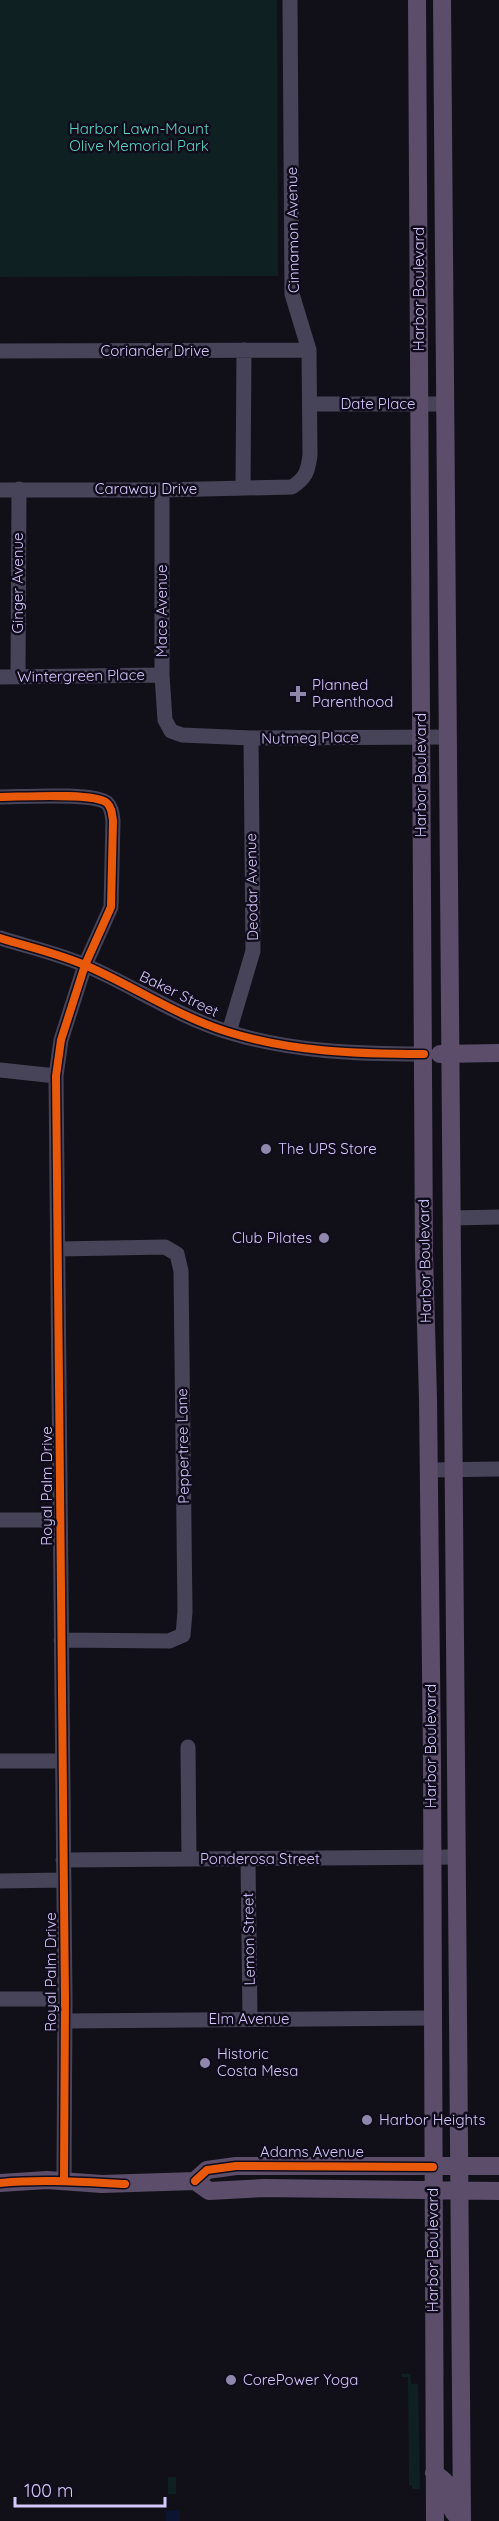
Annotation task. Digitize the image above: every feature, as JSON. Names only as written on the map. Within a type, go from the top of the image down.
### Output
[{"type":"main road","name":"Harbor Boulevard","points":[[417,0],[435,2521]]},
{"type":"main road","name":"Harbor Boulevard","points":[[442,0],[462,2520]]},
{"type":"main road","points":[[418,159],[443,157]]},
{"type":"main road","name":"Baker Street","points":[[424,1054],[499,1053]]},
{"type":"main road","name":"Adams Avenue","points":[[195,2181],[207,2170],[236,2166],[499,2166]]},
{"type":"main road","name":"Adams Avenue","points":[[0,2183],[47,2180],[125,2184],[195,2181],[209,2191],[265,2187],[499,2191]]},
{"type":"main road","points":[[435,2473],[446,2483],[453,2513],[462,2520]]},
{"type":"street","name":"Cinnamon Avenue","points":[[290,0],[292,294],[309,350],[310,405],[308,471],[303,479],[292,487]]},
{"type":"street","points":[[243,488],[244,350]]},
{"type":"street","name":"Coriander Drive","points":[[0,351],[309,350]]},
{"type":"street","name":"Date Place","points":[[310,405],[446,404]]},
{"type":"street","name":"Caraway Drive","points":[[0,490],[292,487]]},
{"type":"street","name":"Ginger Avenue","points":[[18,677],[19,489]]},
{"type":"street","name":"Mace Avenue","points":[[162,490],[162,675],[165,720],[171,731]]},
{"type":"street","name":"Wintergreen Place","points":[[0,677],[162,675]]},
{"type":"street","name":"Nutmeg Place","points":[[171,731],[182,735],[251,738],[449,737]]},
{"type":"street","name":"Deodar Avenue","points":[[229,1032],[253,951],[251,738]]},
{"type":"street","name":"Royal Palm Drive","points":[[0,797],[83,797],[106,802],[113,820],[111,907],[85,965],[61,1040],[56,1076],[65,1999],[64,2181]]},
{"type":"street","name":"Baker Street","points":[[0,938],[85,965],[194,1019],[229,1032],[293,1047],[355,1054],[424,1054]]},
{"type":"street","points":[[0,1070],[56,1076]]},
{"type":"street","points":[[452,1218],[499,1217]]},
{"type":"street","name":"Peppertree Lane","points":[[59,1249],[165,1247],[177,1254],[181,1271],[185,1612],[183,1635],[169,1641],[61,1640]]},
{"type":"street","points":[[429,1470],[499,1469]]},
{"type":"street","points":[[0,1520],[60,1520]]},
{"type":"street","points":[[188,1747],[189,1859]]},
{"type":"street","points":[[0,1761],[62,1761]]},
{"type":"street","name":"Ponderosa Street","points":[[63,1860],[457,1857]]},
{"type":"street","name":"Lemon Street","points":[[249,1859],[250,2019]]},
{"type":"street","points":[[0,1881],[64,1880]]},
{"type":"street","points":[[0,2000],[65,1999]]},
{"type":"street","name":"Elm Avenue","points":[[65,2020],[432,2018]]},
{"type":"green space","name":"Harbor Lawn-Mount Olive Memorial Park","points":[[0,0],[277,0],[278,276],[0,277]]},
{"type":"green space","points":[[401,2374],[410,2374],[411,2384],[418,2384],[420,2489],[412,2489],[412,2485],[409,2485],[408,2377],[402,2377]]},
{"type":"green space","points":[[168,2477],[176,2477],[176,2494],[168,2494]]},
{"type":"water","points":[[180,2510],[180,2521],[166,2521],[166,2511]]},
{"type":"cycle path","points":[[0,797],[88,797],[107,803],[112,811],[113,821],[111,907],[85,965],[61,1040],[56,1076],[65,1999],[64,2181]]},
{"type":"cycle path","points":[[0,938],[77,962],[210,1026],[252,1039],[301,1048],[424,1054]]},
{"type":"cycle path","points":[[195,2181],[207,2170],[236,2166],[433,2167]]},
{"type":"cycle path","points":[[0,2183],[47,2181],[125,2184]]},
{"type":"place","name":"Planned Parenthood","points":[[298,694]]},
{"type":"place","name":"The UPS Store","points":[[266,1149]]},
{"type":"place","name":"Club Pilates","points":[[324,1238]]},
{"type":"place","name":"Historic Costa Mesa","points":[[205,2063]]},
{"type":"place","name":"Harbor Heights","points":[[367,2120]]},
{"type":"place","name":"CorePower Yoga","points":[[231,2380]]}]
